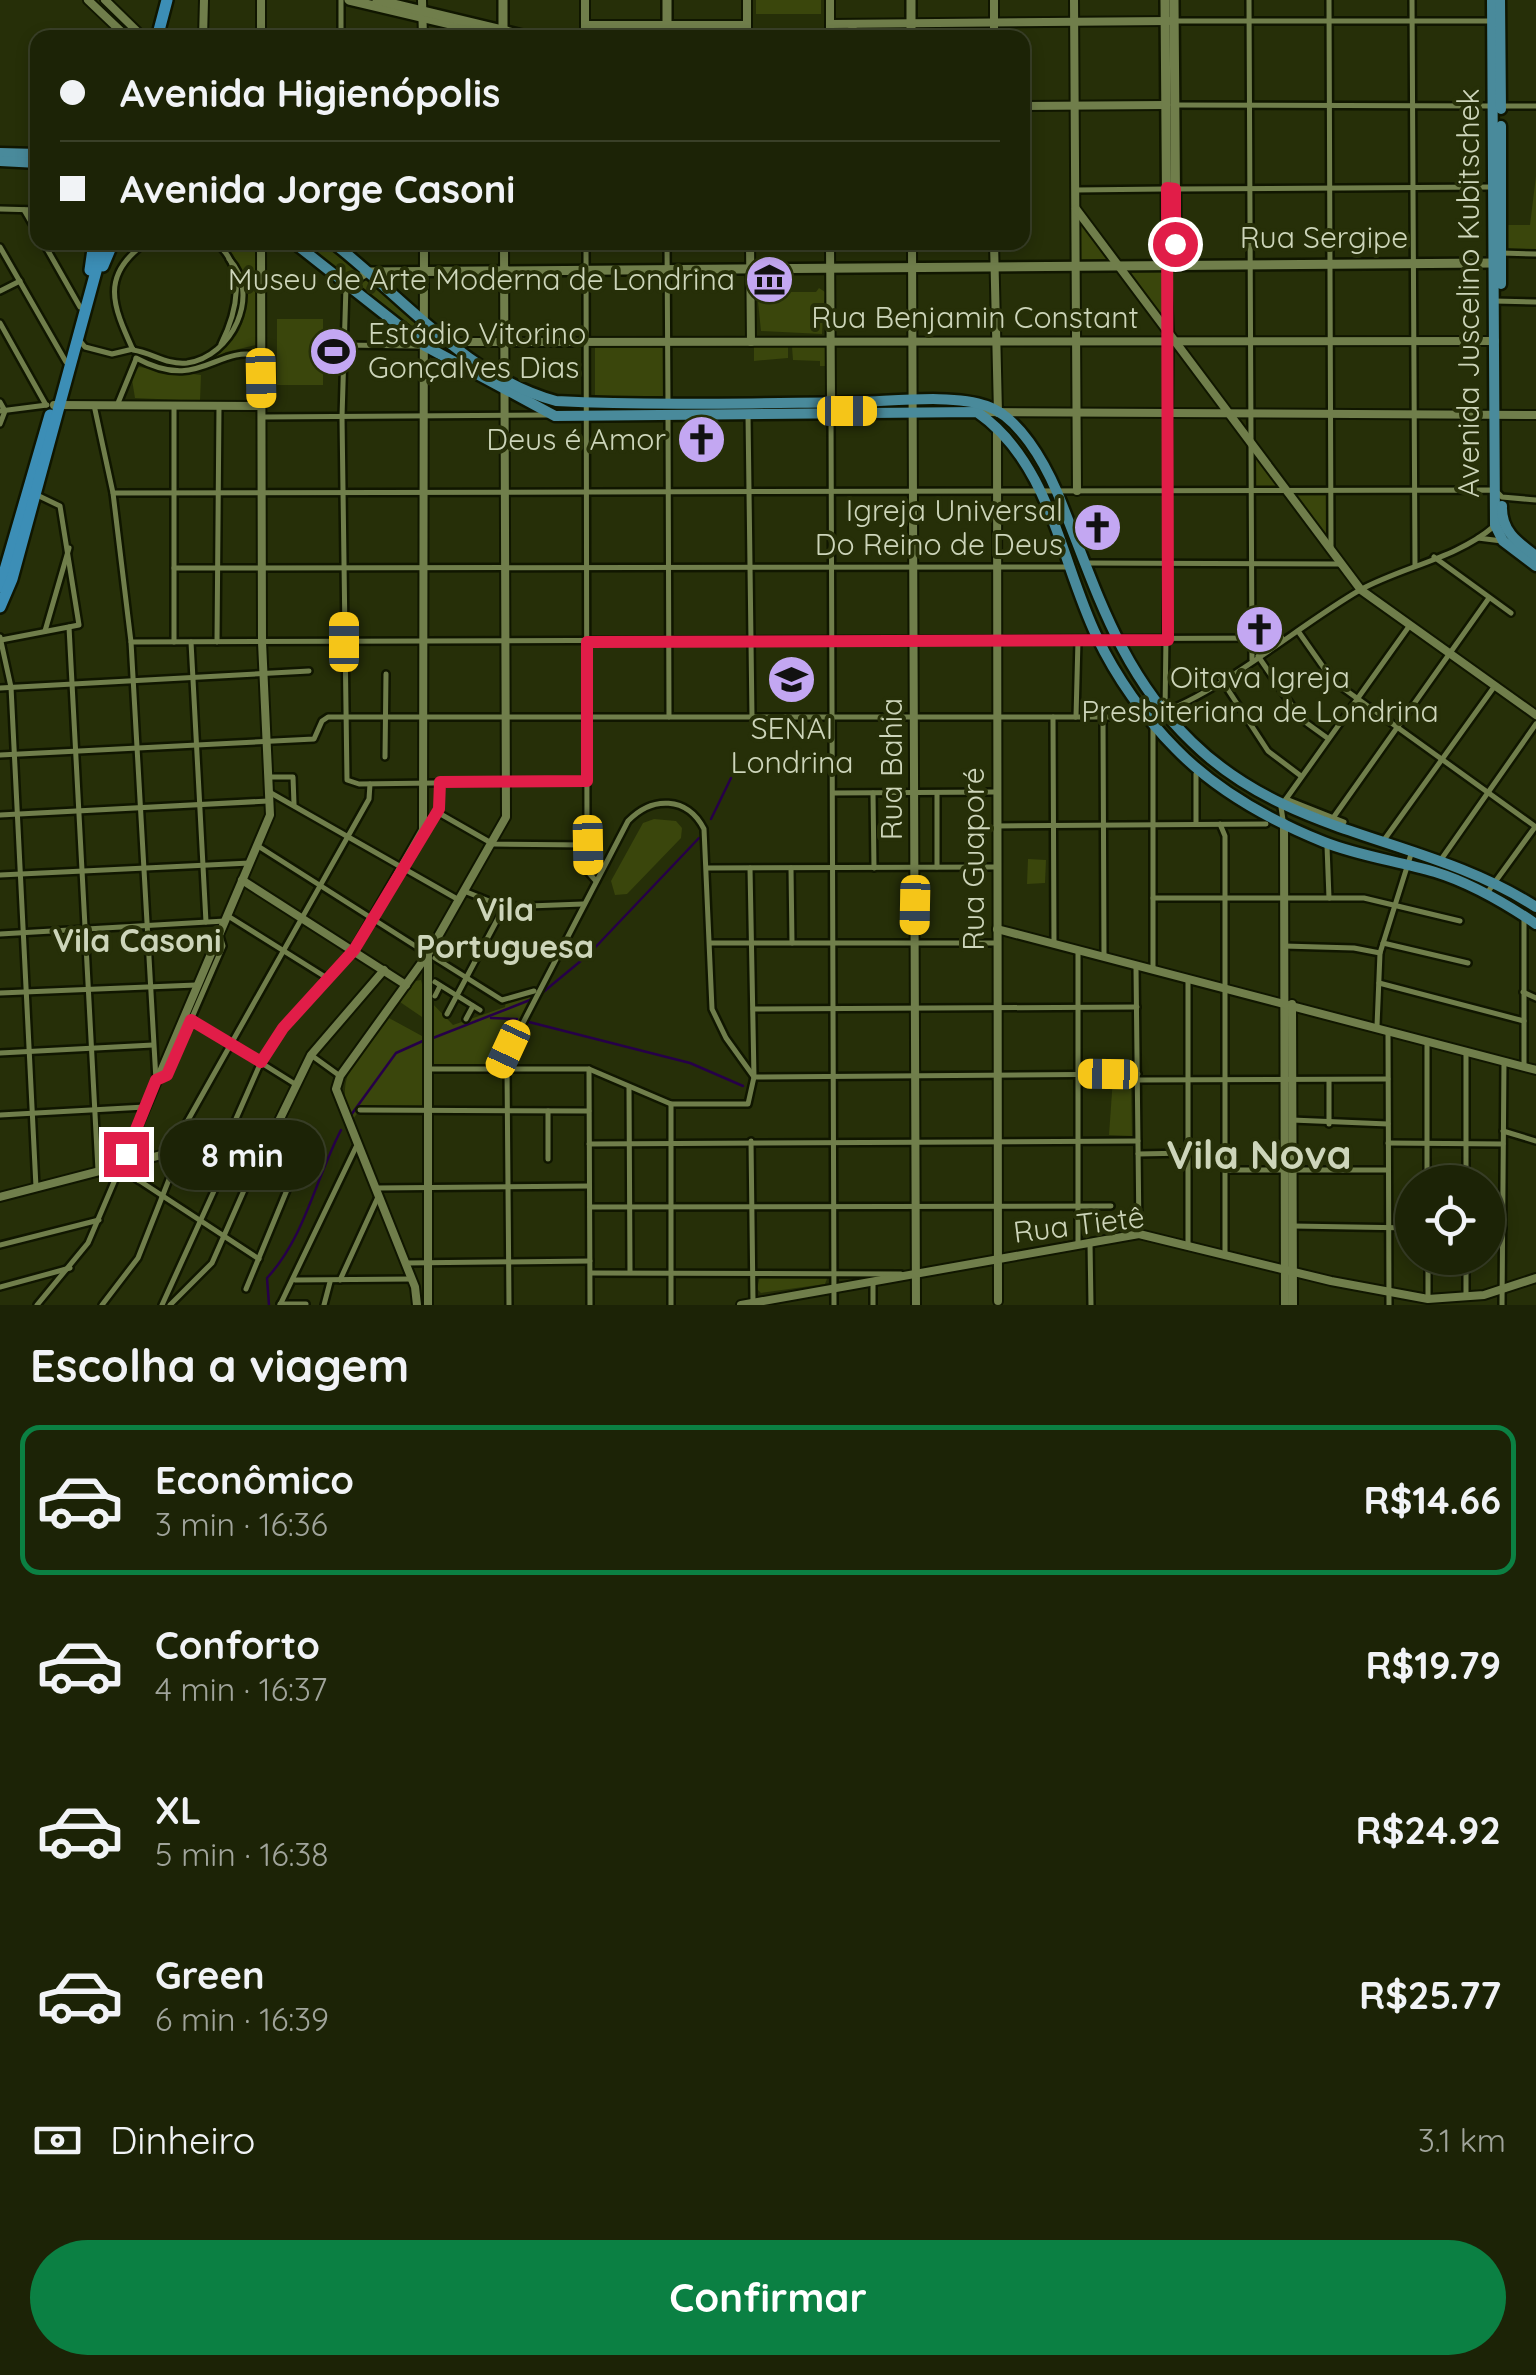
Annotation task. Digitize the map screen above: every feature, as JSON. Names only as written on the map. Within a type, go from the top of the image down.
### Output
[{"type":"highway","points":[[153,30],[163,0]]},
{"type":"highway","points":[[0,606],[36,494],[53,405],[79,338],[97,250]]},
{"type":"highway","points":[[0,587],[80,307],[93,271],[107,260],[110,250]]},
{"type":"main road","points":[[345,0],[423,10],[489,30]]},
{"type":"main road","points":[[503,0],[505,30]]},
{"type":"main road","points":[[666,0],[666,30]]},
{"type":"main road","points":[[910,0],[910,30]]},
{"type":"main road","points":[[1165,0],[1169,21],[1171,264]]},
{"type":"main road","points":[[1169,21],[1174,0]]},
{"type":"main road","name":"Avenida Juscelino Kubitschek","points":[[1492,0],[1497,106],[1499,414],[1495,524],[1503,541],[1536,566]]},
{"type":"main road","name":"Avenida Juscelino Kubitschek","points":[[1498,258],[1494,187],[1500,0]]},
{"type":"main road","points":[[1492,21],[1500,67]]},
{"type":"main road","points":[[0,153],[30,154]]},
{"type":"main road","points":[[0,161],[30,163]]},
{"type":"main road","points":[[304,250],[350,282],[425,346],[504,384],[556,401],[748,416],[836,416],[910,405],[976,412],[997,428],[1000,441],[1041,492],[1098,640],[1150,721],[1200,770],[1258,810],[1296,830],[1327,844],[1437,872],[1487,894],[1536,924]]},
{"type":"main road","points":[[344,250],[449,342],[555,416],[831,402],[978,404],[998,412],[1028,442],[1056,491],[1115,640],[1165,712],[1222,768],[1284,803],[1382,843],[1441,858],[1496,881],[1536,907]]},
{"type":"main road","name":"Rua Sergipe","points":[[368,272],[425,268],[1412,263],[1498,258]]},
{"type":"main road","points":[[350,282],[356,262]]},
{"type":"main road","name":"Avenida Juscelino Kubitschek","points":[[1498,496],[1506,528],[1536,556]]},
{"type":"street","points":[[88,0],[120,30]]},
{"type":"street","points":[[105,0],[116,4],[140,30]]},
{"type":"street","points":[[203,30],[204,0]]},
{"type":"street","points":[[261,0],[262,30]]},
{"type":"street","points":[[342,30],[345,0]]},
{"type":"street","points":[[585,0],[585,30]]},
{"type":"street","points":[[747,0],[747,30]]},
{"type":"street","points":[[830,0],[830,30]]},
{"type":"street","points":[[994,0],[994,30]]},
{"type":"street","points":[[1074,0],[1077,490]]},
{"type":"street","points":[[1249,0],[1248,491],[1255,658],[1301,719],[1327,738]]},
{"type":"street","points":[[1329,0],[1331,551]]},
{"type":"street","points":[[1412,0],[1415,566]]},
{"type":"street","points":[[830,24],[1492,21]]},
{"type":"street","points":[[723,30],[736,24]]},
{"type":"street","points":[[585,25],[747,24]]},
{"type":"street","points":[[848,24],[856,30]]},
{"type":"street","points":[[1030,106],[1536,106]]},
{"type":"street","points":[[1075,190],[1494,187]]},
{"type":"street","points":[[0,209],[30,210]]},
{"type":"street","points":[[1076,209],[1361,590],[1536,715]]},
{"type":"street","points":[[24,210],[30,220]]},
{"type":"street","points":[[0,248],[66,362]]},
{"type":"street","points":[[47,250],[80,307]]},
{"type":"street","points":[[114,405],[125,394],[136,358],[117,317],[114,287],[128,258],[138,250]]},
{"type":"street","points":[[79,338],[85,347],[112,354],[125,348],[182,363],[208,356],[220,347],[237,306],[229,259],[221,250]]},
{"type":"street","points":[[188,1018],[196,986],[258,846],[271,797],[262,642],[262,250]]},
{"type":"street","points":[[423,830],[424,250]]},
{"type":"street","points":[[417,1305],[406,1263],[338,1104],[340,1076],[416,970],[432,956],[506,816],[504,250]]},
{"type":"street","points":[[586,250],[590,892]]},
{"type":"street","points":[[667,250],[670,717]]},
{"type":"street","points":[[750,250],[752,342]]},
{"type":"street","points":[[830,250],[831,402],[836,416],[831,567],[834,1305]]},
{"type":"street","name":"Rua Bahia","points":[[912,250],[916,1305]]},
{"type":"street","points":[[994,250],[997,428]]},
{"type":"street","points":[[1498,258],[1536,254]]},
{"type":"street","points":[[1165,712],[1171,264]]},
{"type":"street","points":[[368,272],[350,282],[342,346],[347,780],[370,784],[587,781]]},
{"type":"street","points":[[0,291],[20,282]]},
{"type":"street","points":[[1498,301],[1536,302]]},
{"type":"street","points":[[0,323],[53,405]]},
{"type":"street","name":"Rua Benjamin Constant","points":[[449,342],[1498,341]]},
{"type":"street","points":[[342,346],[425,346]]},
{"type":"street","points":[[136,358],[192,372],[238,353],[261,356]]},
{"type":"street","points":[[0,402],[0,424]]},
{"type":"street","points":[[3,411],[94,404],[262,406]]},
{"type":"street","points":[[94,404],[113,493],[131,642],[156,1080]]},
{"type":"street","points":[[174,405],[174,642]]},
{"type":"street","points":[[218,642],[219,406]]},
{"type":"street","points":[[976,412],[1536,415]]},
{"type":"street","points":[[261,417],[555,416]]},
{"type":"street","points":[[748,416],[752,717]]},
{"type":"street","name":"Rua Guaporé","points":[[998,1303],[994,567],[1000,441]]},
{"type":"street","points":[[1249,459],[1258,452]]},
{"type":"street","points":[[113,493],[1413,490],[1536,500]]},
{"type":"street","points":[[36,494],[60,506],[70,545],[79,625],[0,638],[11,687],[36,1187]]},
{"type":"street","points":[[0,755],[307,740],[319,737],[325,718],[345,717],[1102,717],[1150,721],[1361,590],[1475,538],[1495,524]]},
{"type":"street","points":[[1475,538],[1503,541]]},
{"type":"street","points":[[45,632],[70,545]]},
{"type":"street","points":[[1434,558],[1511,614]]},
{"type":"street","points":[[58,585],[72,562]]},
{"type":"street","points":[[1084,568],[1098,564],[1340,564]]},
{"type":"street","points":[[174,568],[1069,567]]},
{"type":"street","points":[[1334,818],[1490,598]]},
{"type":"street","points":[[1287,898],[1284,803],[1410,624]]},
{"type":"street","points":[[69,626],[100,1172]]},
{"type":"street","points":[[1298,631],[1325,672],[1356,699],[1443,757],[1536,827],[1487,894]]},
{"type":"street","points":[[131,642],[1285,638]]},
{"type":"street","points":[[1076,717],[1078,640]]},
{"type":"street","points":[[1255,640],[1266,651]]},
{"type":"street","points":[[191,642],[206,922]]},
{"type":"street","points":[[0,688],[308,671]]},
{"type":"street","points":[[385,757],[386,674]]},
{"type":"street","points":[[1221,679],[1268,752],[1301,776]]},
{"type":"street","points":[[1382,843],[1496,684]]},
{"type":"street","points":[[1053,717],[1054,944]]},
{"type":"street","points":[[1102,717],[1104,956]]},
{"type":"street","points":[[1150,721],[1153,968]]},
{"type":"street","points":[[1437,872],[1441,858],[1536,724]]},
{"type":"street","points":[[1196,774],[1196,824]]},
{"type":"street","points":[[270,777],[293,777],[294,804]]},
{"type":"street","points":[[162,1305],[202,1220],[235,1137],[235,1121],[261,1062],[283,1028],[354,950],[437,812],[440,782]]},
{"type":"street","points":[[170,1152],[369,799],[370,784]]},
{"type":"street","points":[[834,792],[996,792]]},
{"type":"street","points":[[286,800],[293,793]]},
{"type":"street","points":[[874,793],[874,868]]},
{"type":"street","points":[[937,793],[937,868]]},
{"type":"street","points":[[0,815],[271,797],[294,804],[402,868],[461,896],[504,907],[583,904]]},
{"type":"street","points":[[508,1305],[507,1111],[503,1069],[536,991],[630,819],[658,802],[686,809],[702,823],[712,1008],[754,1076]]},
{"type":"street","points":[[1284,803],[1344,822]]},
{"type":"street","points":[[1254,824],[1258,810]]},
{"type":"street","points":[[437,812],[493,844],[588,845]]},
{"type":"street","points":[[1220,824],[1225,836],[1226,898],[1225,1255]]},
{"type":"street","points":[[1225,836],[1231,824]]},
{"type":"street","points":[[996,826],[1266,824]]},
{"type":"street","points":[[1289,1305],[1288,1003],[1284,946],[1289,843],[1296,830]]},
{"type":"street","points":[[1327,844],[1328,898]]},
{"type":"street","points":[[258,846],[502,1000],[536,991]]},
{"type":"street","points":[[1377,1026],[1380,953],[1392,903],[1412,850]]},
{"type":"street","points":[[0,875],[250,863]]},
{"type":"street","points":[[707,868],[996,867]]},
{"type":"street","points":[[428,1070],[589,1069],[671,1104],[748,1104],[754,1076],[750,868]]},
{"type":"street","points":[[791,868],[792,943]]},
{"type":"street","points":[[588,872],[596,881]]},
{"type":"street","points":[[242,880],[406,984]]},
{"type":"street","points":[[1153,898],[1328,898],[1392,903],[1460,920]]},
{"type":"street","points":[[447,1014],[504,907]]},
{"type":"street","points":[[1524,916],[1524,1066]]},
{"type":"street","points":[[0,934],[226,918],[327,978]]},
{"type":"street","points":[[997,929],[1536,1070]]},
{"type":"street","points":[[37,1305],[72,1268],[125,1168],[126,1154],[156,1080],[223,946],[219,934]]},
{"type":"street","points":[[710,943],[997,943]]},
{"type":"street","points":[[1382,943],[1468,963]]},
{"type":"street","points":[[1284,946],[1354,948],[1380,953]]},
{"type":"street","points":[[482,949],[559,949]]},
{"type":"street","points":[[1078,950],[1078,1242]]},
{"type":"street","points":[[432,956],[435,996]]},
{"type":"street","points":[[1136,964],[1138,1234]]},
{"type":"street","points":[[0,1196],[125,1168],[170,1152],[276,1125],[311,1054],[384,970]]},
{"type":"street","points":[[416,970],[477,1008],[466,1018]]},
{"type":"street","points":[[1188,978],[1188,1244]]},
{"type":"street","points":[[428,1305],[428,1040],[434,982]]},
{"type":"street","points":[[1379,982],[1524,1021]]},
{"type":"street","points":[[0,993],[196,986]]},
{"type":"street","points":[[1523,992],[1536,998]]},
{"type":"street","points":[[753,1009],[1137,1007]]},
{"type":"street","points":[[188,1018],[295,1084]]},
{"type":"street","points":[[1388,1030],[1390,1305]]},
{"type":"street","points":[[1427,1041],[1427,1165]]},
{"type":"street","points":[[0,1053],[153,1045]]},
{"type":"street","points":[[742,1061],[754,1046]]},
{"type":"street","points":[[1466,1052],[1466,1165]]},
{"type":"street","points":[[311,1054],[340,1076]]},
{"type":"street","points":[[1503,1165],[1504,1061]]},
{"type":"street","points":[[589,1069],[590,1305]]},
{"type":"street","points":[[754,1076],[1078,1074],[1188,1080],[1388,1079]]},
{"type":"street","points":[[1288,1080],[1292,1120],[1288,1170],[1293,1226],[1289,1272]]},
{"type":"street","points":[[1329,1080],[1330,1124]]},
{"type":"street","points":[[629,1087],[630,1272]]},
{"type":"street","points":[[671,1104],[671,1305]]},
{"type":"street","points":[[0,1115],[145,1107]]},
{"type":"street","points":[[360,1110],[589,1111]]},
{"type":"street","points":[[548,1111],[548,1159]]},
{"type":"street","points":[[1292,1120],[1388,1124]]},
{"type":"street","points":[[1503,1131],[1536,1141]]},
{"type":"street","points":[[170,1305],[201,1276],[226,1236],[260,1154],[235,1137]]},
{"type":"street","points":[[751,1141],[753,1301]]},
{"type":"street","points":[[589,1144],[1138,1141]]},
{"type":"street","points":[[1388,1143],[1503,1144]]},
{"type":"street","points":[[280,1304],[296,1280],[356,1147]]},
{"type":"street","points":[[102,1305],[138,1258],[181,1149]]},
{"type":"street","points":[[1138,1154],[1188,1153]]},
{"type":"street","points":[[348,1164],[361,1157]]},
{"type":"street","points":[[125,1168],[259,1259]]},
{"type":"street","points":[[1226,1170],[1388,1170]]},
{"type":"street","points":[[100,1172],[116,1180]]},
{"type":"street","points":[[246,1289],[294,1173]]},
{"type":"street","points":[[378,1197],[427,1188],[589,1186]]},
{"type":"street","points":[[340,1282],[378,1197]]},
{"type":"street","points":[[590,1207],[1111,1206]]},
{"type":"street","points":[[0,1244],[99,1220]]},
{"type":"street","points":[[80,1224],[92,1234]]},
{"type":"street","points":[[1293,1226],[1395,1229]]},
{"type":"street","name":"Rua Tietê","points":[[741,1305],[1138,1234],[1289,1272],[1428,1299],[1466,1298],[1536,1278]]},
{"type":"street","points":[[1090,1240],[1091,1305]]},
{"type":"street","points":[[406,1263],[590,1262]]},
{"type":"street","points":[[0,1287],[72,1268]]},
{"type":"street","points":[[590,1273],[904,1274]]},
{"type":"street","points":[[1428,1275],[1428,1299]]},
{"type":"street","points":[[1466,1275],[1466,1298]]},
{"type":"street","points":[[1502,1275],[1502,1305]]},
{"type":"street","points":[[873,1279],[873,1305]]},
{"type":"street","points":[[296,1280],[428,1286]]},
{"type":"street","points":[[324,1305],[330,1282]]},
{"type":"street","points":[[280,1304],[306,1304]]},
{"type":"green space","points":[[756,0],[821,0],[821,14],[756,14]]},
{"type":"green space","points":[[854,27],[909,27],[909,30]]},
{"type":"green space","points":[[1536,176],[1536,251],[1507,250],[1506,225],[1530,225]]},
{"type":"green space","points":[[1081,222],[1109,262],[1081,261]]},
{"type":"green space","points":[[223,250],[256,250],[256,345],[226,352],[198,367],[178,367],[221,351],[241,326],[245,297],[242,282]]},
{"type":"green space","points":[[309,250],[334,250],[354,265],[355,273],[345,277]]},
{"type":"green space","points":[[1125,268],[1163,269],[1166,328]]},
{"type":"green space","points":[[367,275],[421,321],[421,341],[350,285]]},
{"type":"green space","points":[[819,288],[825,292],[822,334],[761,331],[757,292],[816,292]]},
{"type":"green space","points":[[277,319],[323,319],[323,385],[277,385]]},
{"type":"green space","points":[[595,346],[664,347],[665,396],[595,397]]},
{"type":"green space","points":[[754,347],[788,347],[788,358],[754,361]]},
{"type":"green space","points":[[792,347],[825,347],[826,366],[820,366],[820,361],[793,360]]},
{"type":"green space","points":[[139,367],[201,375],[200,401],[135,398],[131,374]]},
{"type":"green space","points":[[1256,455],[1281,488],[1252,488]]},
{"type":"green space","points":[[1328,492],[1328,538],[1295,493]]},
{"type":"green space","points":[[654,819],[676,821],[682,828],[681,838],[627,894],[615,895],[611,881],[643,823]]},
{"type":"green space","points":[[1028,859],[1046,860],[1045,883],[1027,884]]},
{"type":"green space","points":[[421,980],[422,1017],[400,1002],[415,981]]},
{"type":"green space","points":[[531,995],[498,1064],[430,1065],[430,1001],[453,1025],[505,1007],[506,1001]]},
{"type":"green space","points":[[389,1018],[422,1036],[423,1104],[420,1108],[361,1108],[351,1122],[346,1105],[347,1077]]},
{"type":"green space","points":[[1113,1078],[1131,1079],[1132,1136],[1109,1135]]},
{"type":"green space","points":[[760,1276],[828,1276],[825,1284],[761,1293],[757,1289]]},
{"type":"waterway","points":[[711,819],[731,778]]},
{"type":"waterway","points":[[542,993],[588,955],[699,838]]},
{"type":"waterway","points":[[433,1038],[530,1000]]},
{"type":"waterway","points":[[491,1018],[517,1019]]},
{"type":"waterway","points":[[525,1021],[690,1063],[743,1086]]},
{"type":"waterway","points":[[351,1115],[396,1053],[425,1040]]},
{"type":"waterway","points":[[269,1305],[267,1278],[291,1245],[341,1130]]},
{"type":"tunnel","points":[[121,315],[133,347]]},
{"type":"place","name":"Museu de Arte Moderna de Londrina","points":[[770,280]]},
{"type":"place","name":"Estádio Vitorino Gonçalves Dias","points":[[333,351]]},
{"type":"place","name":"Deus é Amor","points":[[701,440]]},
{"type":"place","name":"Igreja Universal Do Reino de Deus","points":[[1098,528]]},
{"type":"place","name":"Oitava Igreja Presbiteriana de Londrina","points":[[1260,629]]},
{"type":"place","name":"SENAI Londrina","points":[[792,680]]},
{"type":"district","name":"Vila Portuguesa","points":[[505,928]]},
{"type":"district","name":"Vila Casoni","points":[[137,941]]},
{"type":"district","name":"Vila Nova","points":[[1259,1155]]},
{"type":"route","points":[[126,1154],[156,1080],[167,1075],[191,1020],[261,1062],[283,1028],[354,950],[439,809],[440,782],[587,781],[587,642],[1168,640],[1167,188],[1175,189],[1175,244]]}]
